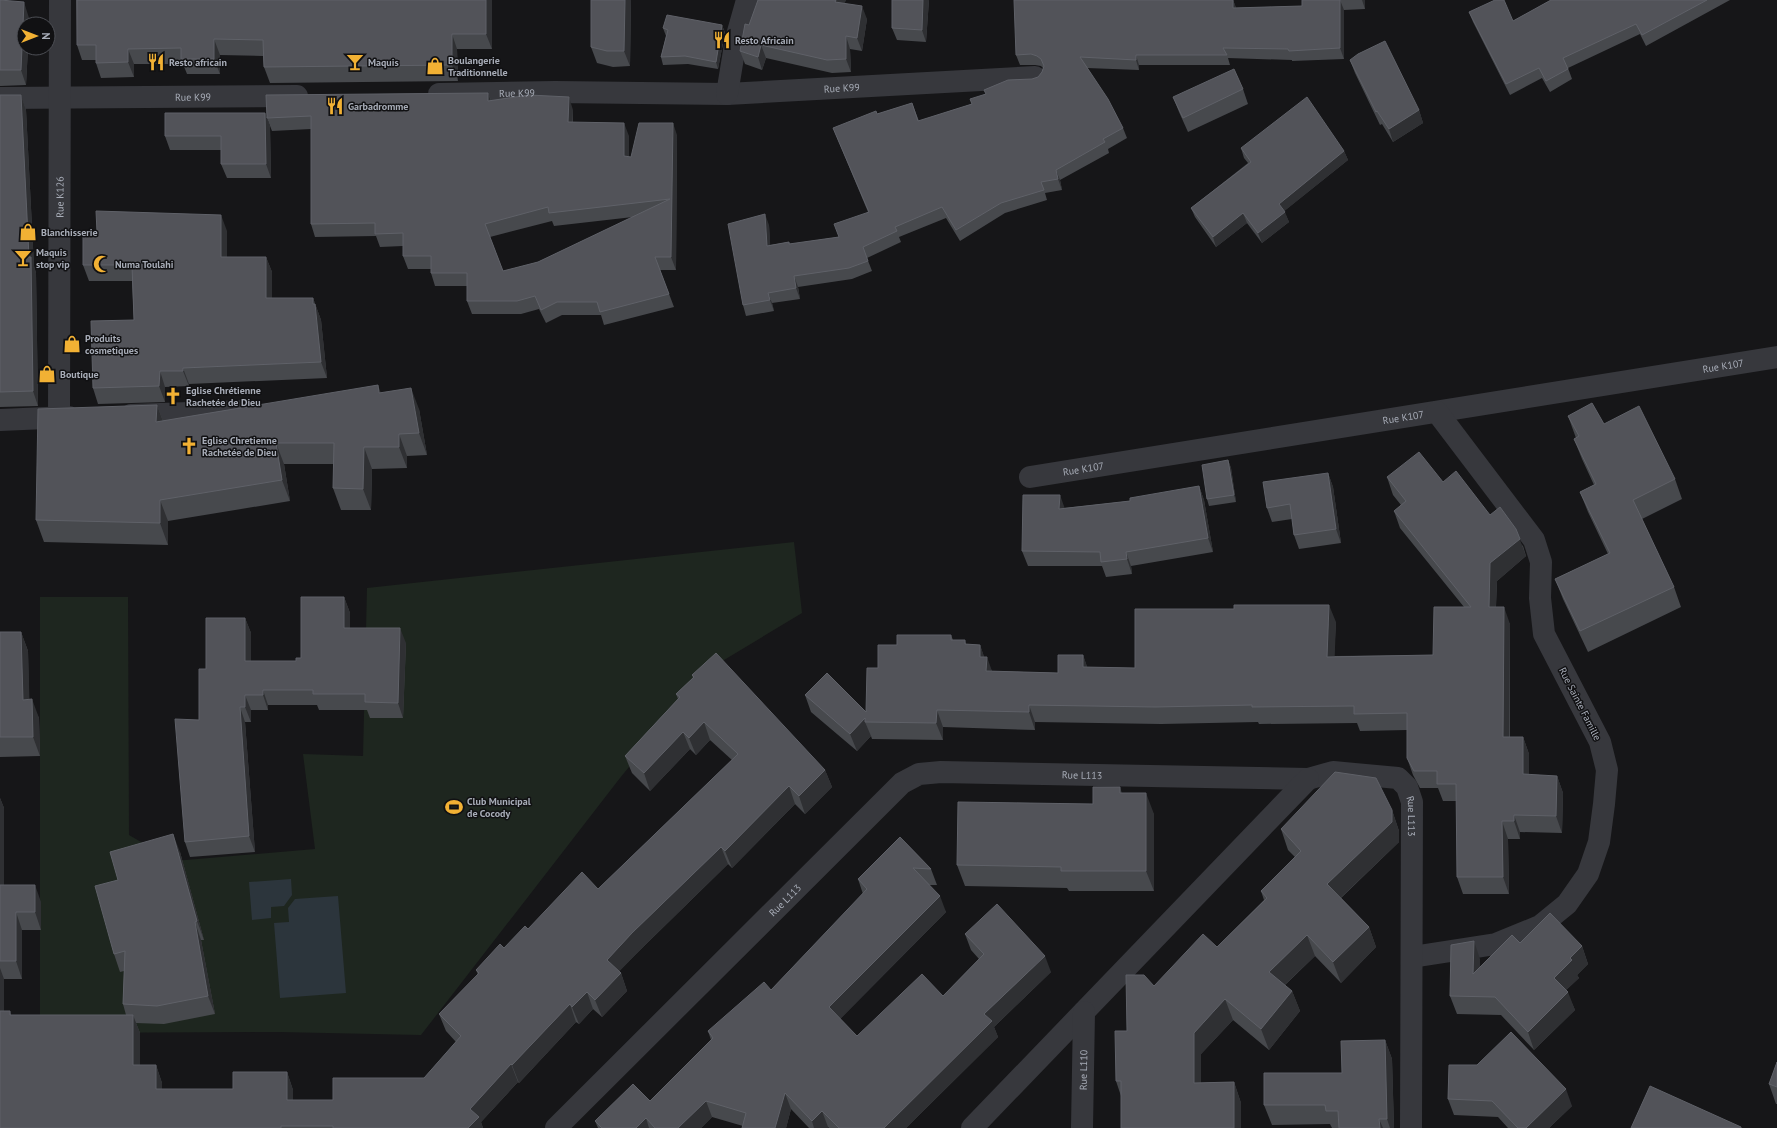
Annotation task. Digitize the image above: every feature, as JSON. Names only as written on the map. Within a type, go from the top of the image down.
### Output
[{"type":"street","name":"Rue K126","points":[[59,417],[60,0]]},
{"type":"street","points":[[728,94],[736,39],[747,0]]},
{"type":"street","name":"Rue K99","points":[[419,94],[555,92],[728,94],[1034,77]]},
{"type":"street","name":"Rue K99","points":[[0,98],[59,99],[315,95]]},
{"type":"street","name":"Rue K107","points":[[1030,477],[1777,357]]},
{"type":"street","points":[[113,416],[270,410]]},
{"type":"street","name":"Rue Sainte Famille","points":[[1412,957],[1496,944],[1540,926],[1567,904],[1588,874],[1599,842],[1607,770],[1600,742],[1544,634],[1540,598],[1541,562],[1534,540],[1438,412]]},
{"type":"street","points":[[0,420],[90,416]]},
{"type":"street","name":"Rue L113","points":[[556,1128],[902,783],[919,774],[949,772],[1308,779],[1333,772],[1398,778],[1407,787],[1412,802],[1411,1128]]},
{"type":"street","points":[[972,1128],[1308,779]]},
{"type":"street","name":"Rue L110","points":[[1082,1128],[1084,1012]]},
{"type":"shaded area","name":"Club Municipal de Cocody","points":[[794,542],[802,613],[709,669],[620,778],[421,1035],[279,1032],[40,1033],[40,597],[128,597],[129,835],[174,861],[315,849],[303,754],[363,756],[367,588]]},
{"type":"shaded area","points":[[291,879],[292,895],[284,906],[271,907],[271,918],[252,920],[249,882]]},
{"type":"shaded area","points":[[338,896],[346,993],[280,998],[274,923],[289,922],[288,908],[295,899]]},
{"type":"building","points":[[0,0],[24,2],[23,16],[16,16],[16,56],[22,56],[21,70],[0,70]]},
{"type":"building","points":[[77,0],[486,0],[486,34],[452,34],[452,65],[264,67],[263,40],[214,39],[214,59],[181,59],[181,48],[128,49],[128,62],[96,63],[96,45],[77,45]]},
{"type":"building","points":[[591,0],[625,0],[624,51],[607,51],[591,47]]},
{"type":"building","points":[[758,0],[836,0],[835,2],[862,6],[857,38],[846,36],[846,59],[827,60],[761,45],[758,57],[740,51],[745,24],[749,25]]},
{"type":"building","points":[[892,0],[923,0],[922,30],[892,28]]},
{"type":"building","points":[[1014,0],[1233,0],[1233,8],[1302,6],[1302,0],[1340,0],[1340,48],[1289,51],[1288,49],[1223,48],[1227,55],[1136,55],[1136,60],[1080,57],[1108,99],[1123,128],[1103,139],[1105,142],[1056,170],[1058,179],[1041,182],[1044,190],[1001,203],[956,230],[942,207],[895,227],[897,231],[863,247],[868,261],[849,268],[794,276],[796,288],[768,293],[770,300],[743,305],[728,224],[765,214],[767,246],[789,242],[789,244],[839,237],[834,224],[869,212],[833,128],[876,111],[877,114],[912,103],[918,121],[972,104],[970,99],[986,94],[984,90],[1008,80],[1032,79],[1038,77],[1044,66],[1041,59],[1031,54],[1016,55]]},
{"type":"building","points":[[1495,0],[1504,0],[1513,21],[1551,0],[1707,0],[1642,35],[1636,24],[1563,58],[1568,69],[1546,81],[1539,68],[1506,84],[1469,12]]},
{"type":"building","points":[[667,15],[722,25],[716,62],[685,56],[661,57],[668,30],[663,28]]},
{"type":"building","points":[[1385,41],[1419,110],[1389,129],[1377,111],[1376,112],[1350,60],[1358,54]]},
{"type":"building","points":[[1234,69],[1243,89],[1183,118],[1173,97]]},
{"type":"building","points":[[488,93],[488,101],[529,95],[569,97],[568,122],[624,123],[624,156],[631,157],[639,123],[673,123],[671,257],[655,257],[669,294],[600,312],[597,302],[557,302],[541,310],[535,296],[517,301],[467,301],[467,273],[431,273],[431,256],[403,256],[403,233],[375,234],[375,223],[311,224],[311,116],[267,118],[266,95]],"holes":[[[670,199],[538,262],[503,271],[485,224],[548,207],[549,213]]]},
{"type":"building","points":[[0,95],[21,95],[29,257],[31,257],[33,391],[0,392]]},
{"type":"building","points":[[1307,97],[1344,151],[1279,204],[1285,212],[1258,233],[1243,213],[1213,237],[1191,208],[1251,162],[1241,148]]},
{"type":"building","points":[[165,113],[265,113],[266,164],[221,164],[221,136],[165,136]]},
{"type":"building","points":[[96,211],[221,215],[221,257],[266,257],[266,298],[313,298],[313,304],[315,304],[321,362],[183,368],[183,371],[160,371],[159,386],[93,388],[91,321],[134,320],[132,265],[83,265],[83,232],[97,232]]},
{"type":"building","points":[[378,385],[379,393],[411,388],[419,433],[399,434],[399,447],[364,447],[363,489],[333,488],[334,443],[276,443],[282,480],[160,500],[160,523],[36,520],[38,409],[157,405],[156,422]]},
{"type":"building","points":[[1592,403],[1604,424],[1639,406],[1675,479],[1633,500],[1674,587],[1580,631],[1555,579],[1610,553],[1580,492],[1596,484],[1574,439],[1579,436],[1568,416]]},
{"type":"building","points":[[1419,452],[1443,482],[1456,471],[1490,515],[1500,507],[1516,529],[1520,539],[1490,563],[1489,607],[1504,607],[1503,737],[1523,737],[1523,774],[1557,776],[1556,816],[1514,815],[1514,821],[1502,821],[1503,877],[1457,877],[1456,784],[1437,784],[1437,771],[1414,771],[1407,758],[1407,713],[1354,714],[1354,706],[1252,707],[1252,705],[1155,707],[1029,705],[1029,712],[937,710],[936,723],[865,722],[865,718],[850,734],[805,695],[827,673],[866,712],[867,668],[878,668],[878,645],[897,645],[897,635],[951,635],[951,640],[965,640],[965,644],[980,645],[980,657],[987,657],[986,671],[1058,673],[1058,655],[1083,655],[1083,667],[1135,668],[1135,609],[1234,609],[1234,605],[1329,605],[1327,657],[1433,655],[1434,607],[1471,607],[1394,511],[1406,501],[1387,477]]},
{"type":"building","points":[[1228,460],[1234,495],[1207,499],[1202,465]]},
{"type":"building","points":[[1328,473],[1336,529],[1294,535],[1290,504],[1267,508],[1263,482]]},
{"type":"building","points":[[1199,486],[1208,538],[1126,552],[1127,559],[1101,562],[1100,552],[1022,551],[1023,495],[1060,495],[1059,509],[1130,501],[1130,498]]},
{"type":"building","points":[[301,597],[344,597],[344,628],[400,628],[398,703],[365,702],[365,694],[313,694],[313,690],[263,690],[263,695],[245,695],[245,707],[240,707],[249,836],[185,842],[175,719],[199,720],[199,669],[206,669],[206,618],[245,618],[245,661],[296,661],[296,658],[301,658]]},
{"type":"building","points":[[0,632],[21,632],[23,700],[32,699],[33,737],[0,737]]},
{"type":"building","points":[[716,653],[825,770],[799,796],[789,786],[725,851],[721,847],[632,933],[607,960],[621,973],[595,1000],[587,992],[572,1007],[570,1004],[512,1065],[511,1064],[470,1109],[479,1117],[468,1128],[333,1128],[333,1126],[281,1126],[281,1128],[0,1128],[0,1011],[10,1011],[10,1015],[133,1015],[133,1065],[156,1065],[156,1089],[233,1089],[233,1072],[287,1072],[287,1100],[333,1100],[333,1078],[424,1078],[461,1036],[439,1014],[479,973],[476,970],[500,944],[504,948],[525,926],[528,929],[582,872],[598,889],[738,754],[704,722],[689,738],[683,732],[644,773],[625,756],[680,697],[676,694],[694,677],[692,675]]},
{"type":"building","points":[[1335,772],[1376,778],[1392,810],[1392,822],[1327,884],[1369,927],[1333,962],[1307,935],[1269,972],[1292,991],[1261,1029],[1225,999],[1194,1033],[1194,1083],[1234,1082],[1234,1128],[1121,1128],[1121,1081],[1116,1081],[1115,1031],[1127,1031],[1126,975],[1144,975],[1154,986],[1203,934],[1217,947],[1267,898],[1261,891],[1301,851],[1281,829]]},
{"type":"building","points":[[1093,787],[1120,787],[1120,793],[1146,793],[1146,871],[1061,871],[1061,867],[957,865],[958,802],[1093,804]]},
{"type":"building","points":[[173,834],[197,921],[195,922],[208,996],[157,1006],[123,1004],[125,951],[114,954],[95,886],[118,880],[110,852]]},
{"type":"building","points":[[900,837],[931,869],[913,868],[940,896],[829,1007],[857,1036],[922,974],[943,996],[984,954],[965,934],[997,904],[1045,956],[984,1014],[992,1021],[884,1128],[839,1128],[822,1111],[812,1121],[785,1093],[775,1128],[742,1128],[746,1113],[706,1101],[678,1128],[655,1128],[646,1118],[636,1128],[602,1128],[595,1121],[633,1084],[650,1101],[713,1038],[708,1031],[764,982],[771,990],[867,889],[858,879]]},
{"type":"building","points":[[0,885],[35,885],[35,912],[16,912],[16,961],[0,961]]},
{"type":"building","points":[[1550,913],[1582,946],[1570,958],[1572,960],[1554,978],[1568,992],[1528,1032],[1495,997],[1450,996],[1451,945],[1474,941],[1473,974],[1512,935],[1520,943]]},
{"type":"building","points":[[1511,1032],[1566,1089],[1526,1128],[1518,1128],[1492,1101],[1448,1099],[1449,1065],[1477,1065]]},
{"type":"building","points":[[1385,1040],[1387,1119],[1379,1119],[1380,1128],[1339,1128],[1338,1111],[1326,1111],[1325,1105],[1264,1105],[1264,1073],[1342,1073],[1341,1041]]},
{"type":"building","points":[[1777,1062],[1777,1087],[1769,1084]]},
{"type":"building","points":[[1650,1086],[1741,1127],[1741,1128],[1631,1128]]},
{"type":"place","name":"Resto Africain","points":[[722,40]]},
{"type":"place","name":"Resto africain","points":[[156,62]]},
{"type":"place","name":"Maquis","points":[[355,62]]},
{"type":"place","name":"Boulangerie Traditionnelle","points":[[435,66]]},
{"type":"place","name":"Garbadromme","points":[[335,106]]},
{"type":"place","name":"Blanchisserie","points":[[28,232]]},
{"type":"place","name":"Maquis stop vip","points":[[23,258]]},
{"type":"place","name":"Numa Toulahi","points":[[102,264]]},
{"type":"place","name":"Produits cosmetiques","points":[[72,344]]},
{"type":"place","name":"Boutique","points":[[47,374]]},
{"type":"place","name":"Eglise Chrétienne Rachetée de Dieu","points":[[173,396]]},
{"type":"place","name":"Eglise Chretienne Rachetée de Dieu","points":[[189,446]]},
{"type":"place","name":"Club Municipal de Cocody","points":[[454,807]]}]
